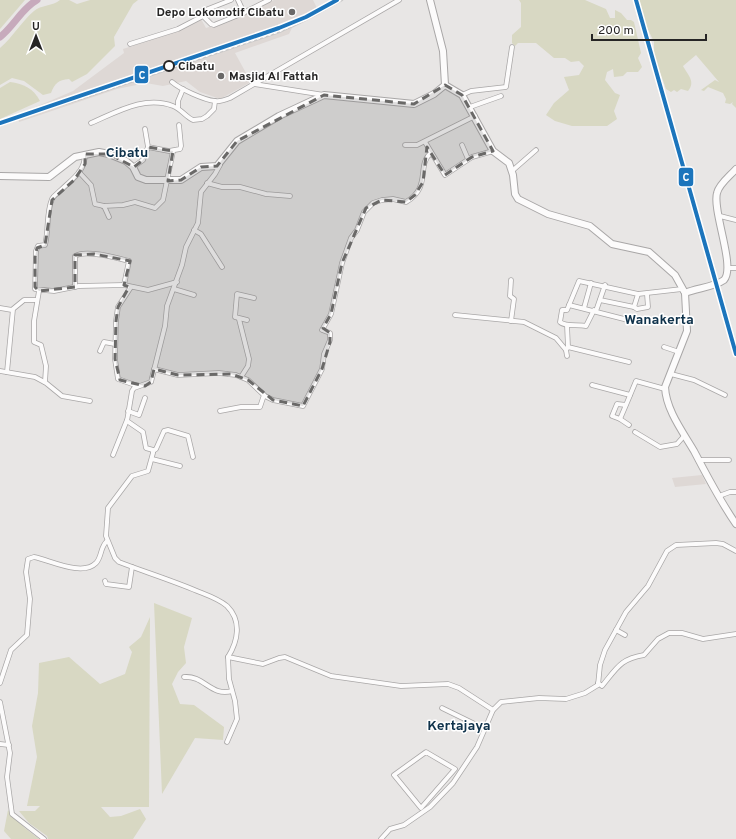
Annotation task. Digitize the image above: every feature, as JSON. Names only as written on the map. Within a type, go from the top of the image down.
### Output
[{"type":"main road","points":[[430,0],[443,51],[445,85]]},
{"type":"main road","points":[[0,176],[49,177],[75,157],[85,154],[109,154],[133,167],[136,174],[142,179],[181,180],[201,167],[220,164],[231,146],[236,141],[279,116],[324,95],[414,104],[428,98],[445,85]]},
{"type":"main road","points":[[445,85],[462,95],[475,116],[493,151],[507,161],[512,170],[515,194],[518,199],[548,214],[590,226],[612,244],[649,252],[675,275],[685,292],[687,331],[665,389],[670,408],[684,436],[707,478],[736,524]]},
{"type":"main road","points":[[685,292],[722,281],[728,275],[729,268],[727,249],[716,198],[717,191],[736,169]]},
{"type":"street","points":[[130,44],[183,27],[201,16],[203,11],[231,0]]},
{"type":"street","points":[[238,0],[244,13]]},
{"type":"street","points":[[201,16],[205,16],[211,24],[214,25],[244,13],[269,0]]},
{"type":"street","points":[[172,82],[183,89],[215,101],[230,98],[399,0]]},
{"type":"street","points":[[462,95],[471,91],[506,87],[512,48]]},
{"type":"street","points":[[253,84],[324,95]]},
{"type":"street","points":[[178,108],[178,101],[183,89]]},
{"type":"street","points":[[470,107],[501,96]]},
{"type":"street","points":[[91,123],[136,104],[162,103],[178,108],[193,120],[202,119],[214,109],[215,101]]},
{"type":"street","points":[[404,145],[414,146],[424,142],[475,116]]},
{"type":"street","points":[[148,147],[159,150],[173,151],[182,146],[179,126]]},
{"type":"street","points":[[133,167],[143,160],[148,147],[145,129]]},
{"type":"street","points":[[424,142],[445,175],[468,159],[493,151]]},
{"type":"street","points":[[462,145],[468,159]]},
{"type":"street","points":[[512,170],[536,150]]},
{"type":"street","points":[[79,172],[91,186],[95,204],[103,206],[123,205],[135,202],[154,209],[163,200],[173,151]]},
{"type":"street","points":[[154,369],[178,375],[219,373],[241,377],[248,380],[264,396],[275,401],[303,406],[322,368],[324,354],[330,342],[330,333],[322,330],[331,314],[342,263],[366,208],[373,203],[390,199],[406,202],[415,195],[422,182],[426,159],[431,153]]},
{"type":"street","points":[[85,154],[84,164],[72,182],[65,186],[52,200],[47,239],[44,246],[37,248],[35,257],[35,287],[39,291],[63,290],[75,287],[124,285],[143,290],[153,290],[177,282]]},
{"type":"street","points":[[113,455],[127,420],[132,391],[151,382],[165,326],[167,306],[177,282],[186,247],[198,223],[201,192],[218,170],[220,164]]},
{"type":"street","points":[[208,183],[222,187],[240,187],[266,194],[290,196]]},
{"type":"street","points":[[103,206],[109,217]]},
{"type":"street","points":[[720,216],[736,220]]},
{"type":"street","points":[[194,230],[201,234],[222,267]]},
{"type":"street","points":[[75,287],[75,256],[83,254],[105,256],[129,261],[124,285]]},
{"type":"street","points":[[729,268],[736,268]]},
{"type":"street","points":[[511,280],[510,296],[514,299],[511,321]]},
{"type":"street","points":[[605,285],[600,300],[586,326],[579,324],[561,324],[560,317],[562,310],[567,310],[579,281],[605,285],[638,294],[682,289],[685,292]]},
{"type":"street","points":[[584,308],[591,282]]},
{"type":"street","points":[[131,287],[118,307],[115,344],[117,377],[121,381],[140,387]]},
{"type":"street","points":[[174,289],[194,295]]},
{"type":"street","points":[[39,291],[34,342],[40,344],[46,366],[45,382]]},
{"type":"street","points":[[241,377],[248,366],[249,359],[239,319],[235,317],[238,294],[254,298]]},
{"type":"street","points":[[634,307],[638,294]]},
{"type":"street","points":[[600,300],[634,307],[637,309],[648,307],[647,294]]},
{"type":"street","points":[[0,308],[12,310],[24,300],[37,300]]},
{"type":"street","points":[[569,305],[595,310],[628,320]]},
{"type":"street","points":[[8,372],[12,310]]},
{"type":"street","points":[[455,315],[524,322],[533,325],[556,338],[567,348],[628,362]]},
{"type":"street","points":[[239,319],[247,320]]},
{"type":"street","points":[[566,356],[567,324]]},
{"type":"street","points":[[100,350],[104,342],[115,344]]},
{"type":"street","points":[[664,347],[679,352]]},
{"type":"street","points":[[0,371],[29,375],[45,382],[62,396],[90,401]]},
{"type":"street","points":[[671,374],[694,380],[725,395]]},
{"type":"street","points":[[620,419],[636,381],[665,389]]},
{"type":"street","points":[[592,385],[630,395]]},
{"type":"street","points":[[220,411],[241,407],[260,407],[264,396]]},
{"type":"street","points":[[128,411],[139,414],[145,398]]},
{"type":"street","points":[[626,405],[617,404],[612,416],[629,425]]},
{"type":"street","points":[[127,420],[129,424],[142,432],[146,448],[153,451]]},
{"type":"street","points":[[193,457],[188,436],[168,430],[164,431],[156,449],[153,451],[148,471],[132,476],[109,505],[105,528],[107,542],[116,560],[177,582],[216,599],[227,606],[232,614],[238,635],[228,657],[228,671],[236,706],[237,719],[227,742]]},
{"type":"street","points":[[635,432],[660,447],[677,444],[684,436]]},
{"type":"street","points":[[152,459],[180,466]]},
{"type":"street","points":[[698,460],[729,460]]},
{"type":"street","points":[[719,496],[730,492],[736,492]]},
{"type":"street","points":[[0,683],[11,650],[27,635],[30,599],[26,572],[28,559],[34,557],[76,569],[89,567],[98,560],[102,547],[107,542]]},
{"type":"street","points":[[600,685],[602,657],[626,612],[648,586],[663,557],[671,547],[686,544],[716,543],[723,544],[736,551]]},
{"type":"street","points":[[105,581],[106,584],[129,587],[132,567]]},
{"type":"street","points":[[616,630],[625,635]]},
{"type":"street","points":[[381,839],[390,829],[404,825],[423,809],[441,797],[453,784],[477,747],[492,710],[504,701],[576,697],[600,685],[624,661],[631,657],[644,655],[658,639],[669,633],[682,633],[702,639],[736,634]]},
{"type":"street","points":[[228,657],[263,664],[286,657],[331,676],[402,686],[448,684],[459,688],[492,710]]},
{"type":"street","points":[[184,677],[196,678],[222,693],[232,691]]},
{"type":"street","points":[[0,702],[9,745],[10,758],[7,776],[12,814],[44,839]]},
{"type":"street","points":[[442,708],[485,729]]},
{"type":"street","points":[[0,744],[9,745]]},
{"type":"street","points":[[426,752],[455,769],[423,809],[404,791],[394,775],[426,752]]},
{"type":"highlighted area","points":[[445,85],[462,95],[493,151],[472,157],[445,175],[427,147],[423,182],[415,195],[406,202],[382,200],[366,208],[342,263],[331,314],[323,328],[330,333],[330,342],[322,369],[303,406],[273,400],[248,380],[231,374],[178,375],[154,369],[151,382],[145,386],[120,380],[115,359],[116,321],[118,307],[129,287],[124,285],[130,261],[94,254],[75,255],[75,287],[39,291],[35,287],[35,257],[37,248],[45,245],[52,200],[74,180],[85,164],[85,154],[109,154],[134,167],[143,160],[148,147],[173,151],[168,181],[181,180],[201,167],[217,166],[237,141],[324,95],[414,104]]},
{"type":"shaded area","points":[[274,0],[313,0],[320,14],[292,28],[289,34],[235,53],[251,82],[220,99],[200,92],[186,81],[163,86],[146,83],[117,89],[19,122],[17,115],[73,91],[124,53],[123,49],[178,31],[201,19],[206,28],[245,15]]},
{"type":"shaded area","points":[[702,475],[706,484],[675,487],[672,478]]},
{"type":"green space","points":[[0,0],[25,0],[0,29]]},
{"type":"green space","points":[[60,0],[69,0],[77,4],[90,0],[138,0],[133,4],[114,37],[115,46],[87,74],[72,82],[69,79],[62,80],[56,84],[51,93],[43,95],[24,81],[12,78],[0,85],[0,48],[34,11]]},
{"type":"green space","points":[[519,0],[585,0],[606,9],[610,18],[615,18],[615,10],[621,13],[627,20],[634,22],[641,53],[638,58],[642,67],[638,72],[627,72],[623,76],[614,77],[613,69],[607,72],[605,80],[615,93],[620,95],[614,111],[617,119],[607,126],[572,126],[555,121],[546,115],[554,103],[569,90],[564,77],[579,75],[584,66],[579,61],[571,62],[565,58],[554,58],[536,43],[518,43],[515,46],[512,43],[512,35],[521,27],[521,3]]},
{"type":"green space","points":[[638,0],[736,0],[736,108],[732,104],[733,102],[730,104],[725,103],[726,99],[723,93],[708,87],[704,91],[701,90],[715,80],[719,82],[696,55],[683,66],[689,75],[691,82],[688,91],[681,89],[677,92],[674,90],[671,92],[666,89],[654,55],[654,42],[640,13]]},
{"type":"green space","points":[[10,82],[28,87],[40,101],[0,119],[0,88]]},
{"type":"green space","points":[[154,603],[192,618],[184,647],[186,663],[178,672],[172,684],[180,704],[194,705],[224,727],[223,740],[195,738],[162,794]]},
{"type":"green space","points":[[150,617],[149,807],[101,807],[110,817],[121,816],[140,809],[146,819],[133,839],[48,839],[47,836],[29,823],[19,811],[35,811],[40,806],[27,806],[37,757],[32,726],[38,693],[39,663],[69,657],[100,684],[125,674],[132,652],[129,647],[141,637]]},
{"type":"green space","points":[[8,810],[25,828],[39,839],[11,839],[4,831]]},
{"type":"waterway","points":[[0,37],[22,12],[37,0]]},
{"type":"railway","points":[[29,114],[80,99],[279,32],[342,0]]},
{"type":"transit line","name":"C","points":[[0,123],[279,28],[306,17],[337,0]]},
{"type":"transit line","name":"C","points":[[636,0],[736,354]]},
{"type":"place","name":"Depo Lokomotif Cibatu","points":[[292,12]]},
{"type":"place","name":"Cibatu","points":[[169,66]]},
{"type":"place","name":"Masjid Al Fattah","points":[[221,76]]},
{"type":"district","name":"Cibatu","points":[[127,152]]},
{"type":"district","name":"Wanakerta","points":[[659,319]]},
{"type":"district","name":"Kertajaya","points":[[459,725]]}]
